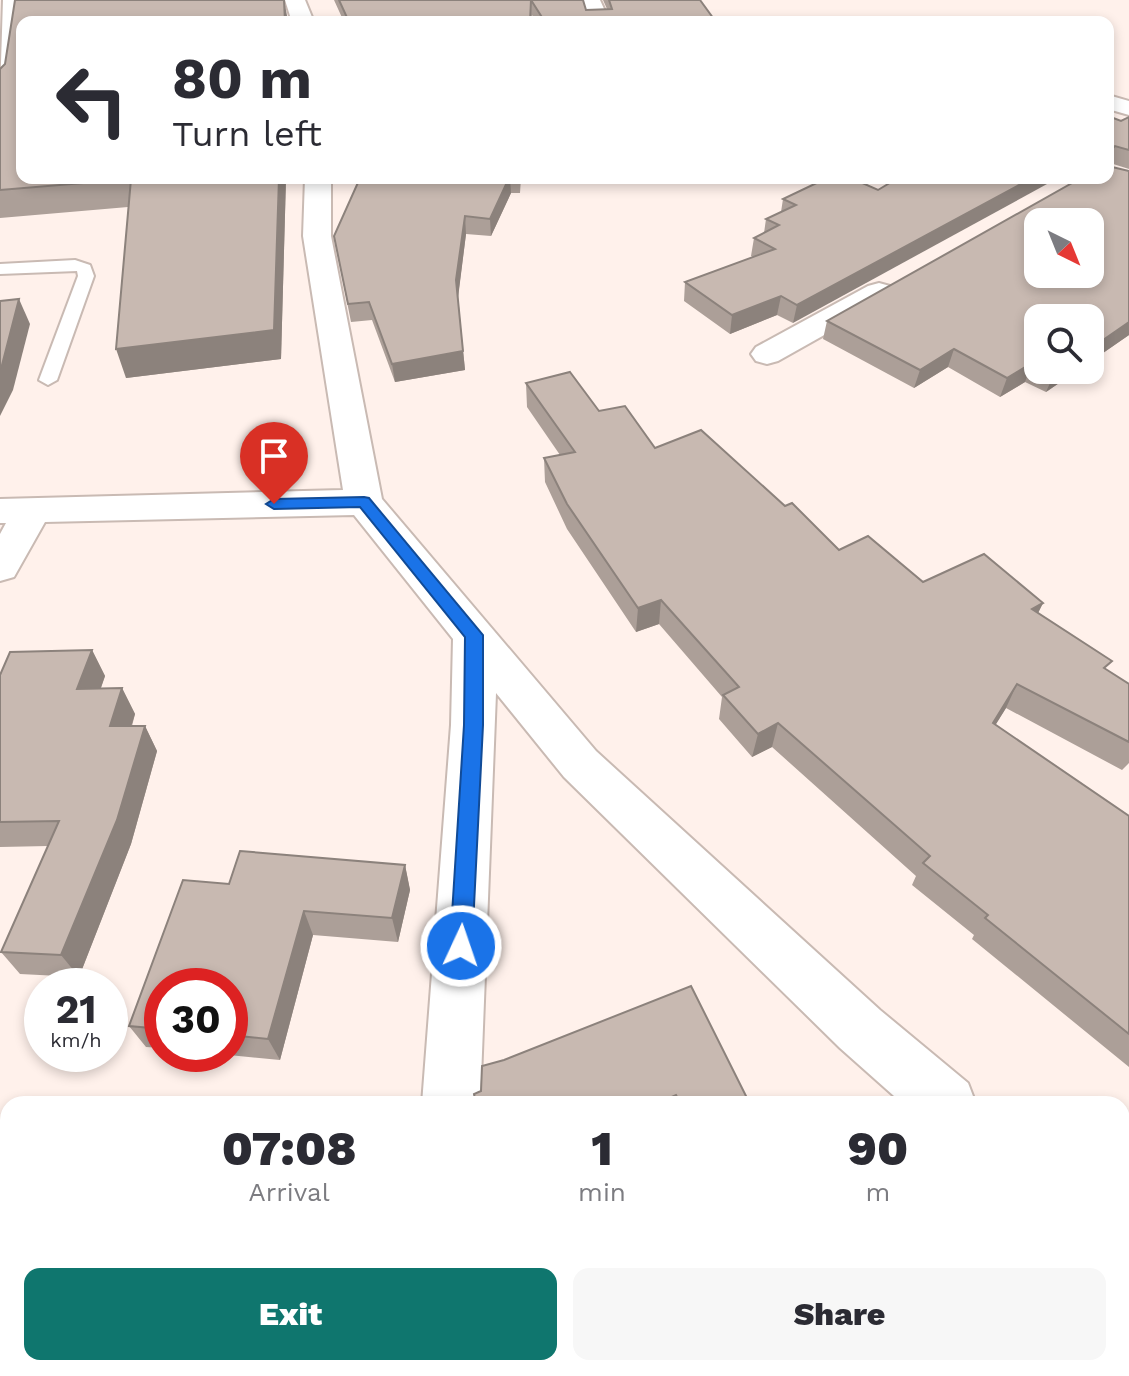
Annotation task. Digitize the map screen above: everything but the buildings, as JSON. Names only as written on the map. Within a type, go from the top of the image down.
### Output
[{"type":"street","points":[[0,88],[13,0]]},
{"type":"street","points":[[318,184],[317,236],[364,502],[580,764],[860,1029],[938,1096]]},
{"type":"street","points":[[767,354],[903,278]]},
{"type":"street","points":[[0,567],[16,510],[364,502]]},
{"type":"street","points":[[451,1096],[474,725],[474,635]]},
{"type":"lane","points":[[0,269],[75,265],[84,268],[86,276],[48,380]]},
{"type":"route","points":[[274,504],[364,502],[474,635],[474,725],[461,946]]}]
